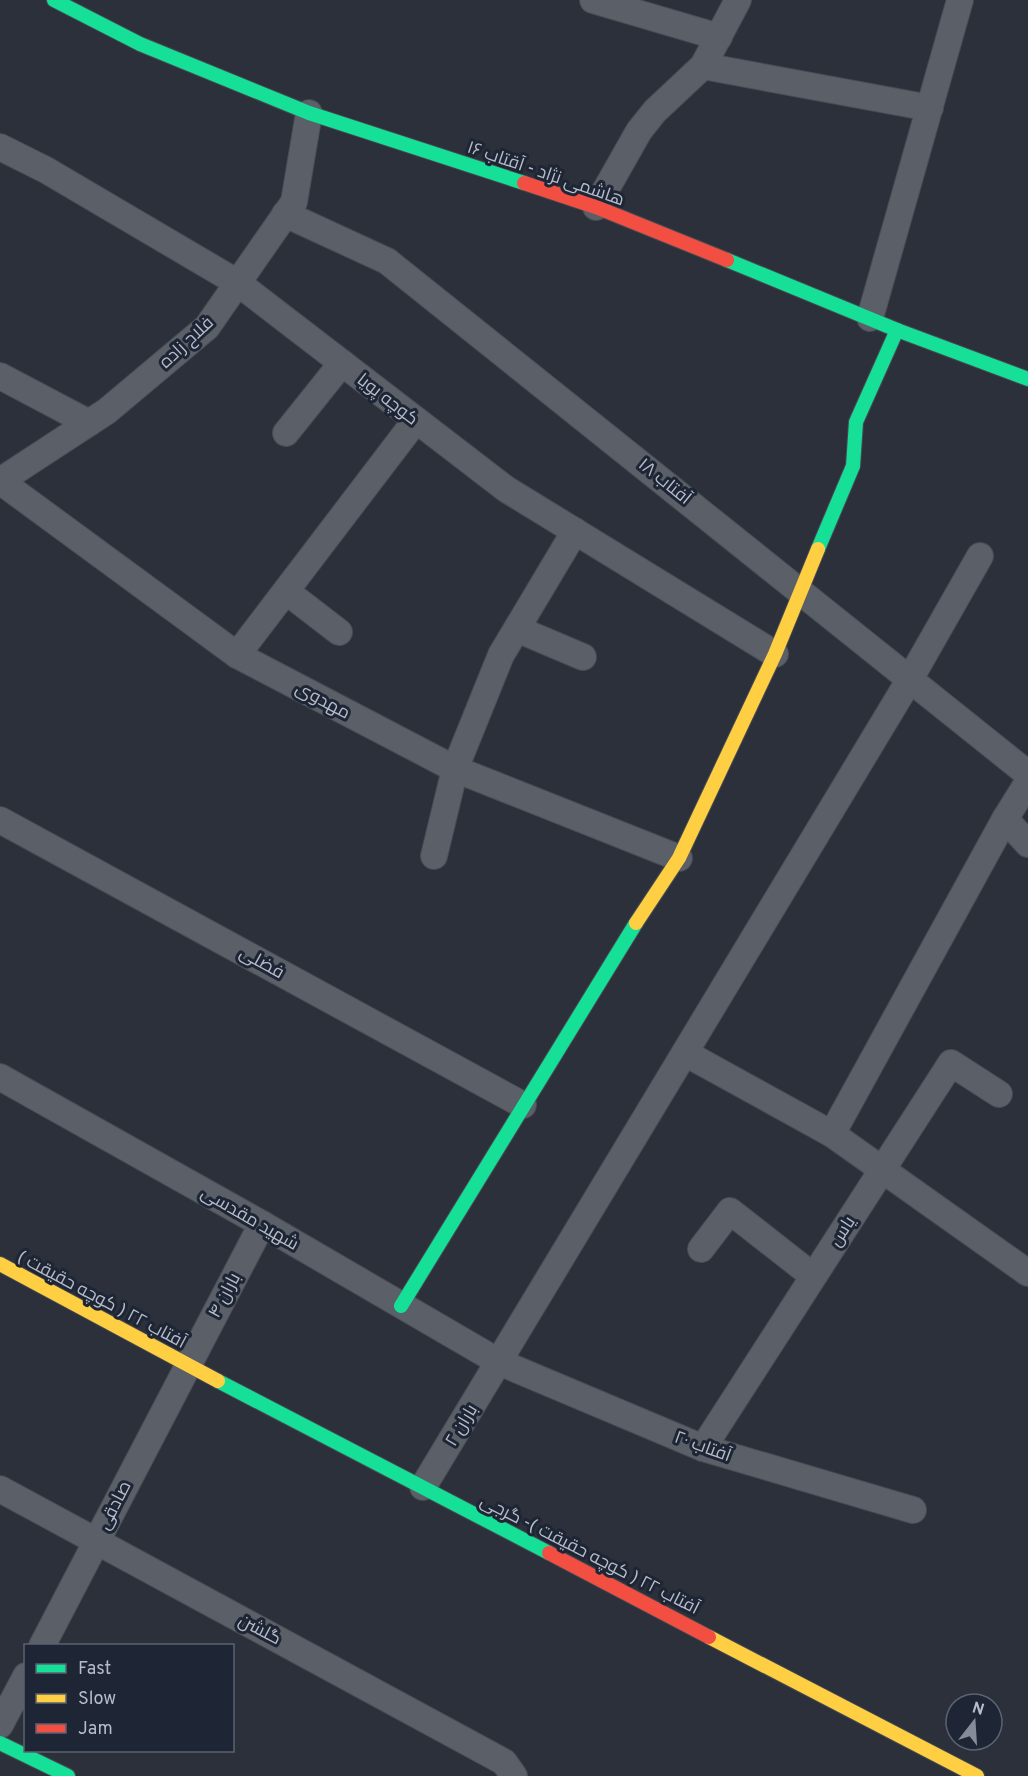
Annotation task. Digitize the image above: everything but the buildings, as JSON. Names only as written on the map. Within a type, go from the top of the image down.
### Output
[{"type":"street","name":"هاشمی نژاد - آقتاب ۱۶","points":[[54,0],[140,44],[309,113],[596,207],[897,330],[1028,379]]},
{"type":"street","points":[[593,0],[719,37]]},
{"type":"street","points":[[596,207],[639,130],[655,111],[703,66],[738,0]]},
{"type":"street","points":[[870,318],[960,0]]},
{"type":"street","points":[[703,66],[930,108]]},
{"type":"street","name":"فلاح زاده","points":[[0,481],[107,411],[207,327],[294,202],[309,113]]},
{"type":"street","name":"کوچه پویا","points":[[0,147],[46,170],[238,283],[506,489],[775,654]]},
{"type":"street","name":"آفتاب ۱۸","points":[[285,214],[387,261],[1028,774]]},
{"type":"street","points":[[401,1306],[616,953],[679,858],[775,654],[853,466],[856,422],[897,330]]},
{"type":"street","points":[[286,433],[342,363]]},
{"type":"street","points":[[0,376],[89,423]]},
{"type":"street","points":[[237,655],[416,420]]},
{"type":"street","name":"مهدوی","points":[[0,481],[237,655],[455,769],[679,858]]},
{"type":"street","points":[[434,856],[455,769],[501,655],[575,531]]},
{"type":"street","name":"باران ۲","points":[[423,1488],[910,679],[980,556]]},
{"type":"street","points":[[287,592],[339,632]]},
{"type":"street","points":[[517,629],[583,657]]},
{"type":"street","points":[[832,1134],[1005,819],[1028,782]]},
{"type":"street","points":[[1005,819],[1028,844]]},
{"type":"street","name":"فضلی","points":[[0,820],[523,1106]]},
{"type":"street","points":[[685,1053],[832,1134],[1028,1273]]},
{"type":"street","name":"یاس","points":[[703,1448],[951,1063],[999,1094]]},
{"type":"street","name":"شهید مقدسی","points":[[0,1077],[262,1224],[499,1362]]},
{"type":"street","points":[[701,1249],[729,1211],[813,1276]]},
{"type":"street","name":"باران ۴","points":[[187,1365],[262,1224]]},
{"type":"street","name":"آفتاب ۲۲ ( کوچه حقیقت )","points":[[0,1264],[187,1365]]},
{"type":"street","name":"آفتاب ۲۰","points":[[499,1362],[703,1448],[913,1510]]},
{"type":"street","name":"آفتاب ۲۲ ( کوچه حقیقت )- گرجی","points":[[187,1365],[977,1776]]},
{"type":"street","name":"صادقی","points":[[43,1644],[187,1365]]},
{"type":"street","name":"گلشن","points":[[0,1489],[504,1762],[514,1776]]},
{"type":"street","points":[[0,1725],[24,1680]]},
{"type":"street","points":[[0,1743],[68,1776]]},
{"type":"traffic: fast","points":[[54,0],[140,44],[309,113],[524,183]]},
{"type":"traffic: fast","points":[[727,260],[897,330],[1028,379]]},
{"type":"traffic: fast","points":[[818,549],[853,466],[856,422],[897,330]]},
{"type":"traffic: fast","points":[[401,1306],[636,923]]},
{"type":"traffic: fast","points":[[218,1381],[549,1553]]},
{"type":"traffic: fast","points":[[0,1743],[68,1776]]},
{"type":"traffic: slow","points":[[636,923],[679,858],[775,654],[818,549]]},
{"type":"traffic: slow","points":[[0,1264],[218,1381]]},
{"type":"traffic: slow","points":[[709,1637],[977,1776]]},
{"type":"traffic: jam","points":[[524,183],[596,207],[727,260]]},
{"type":"traffic: jam","points":[[549,1553],[709,1637]]}]
